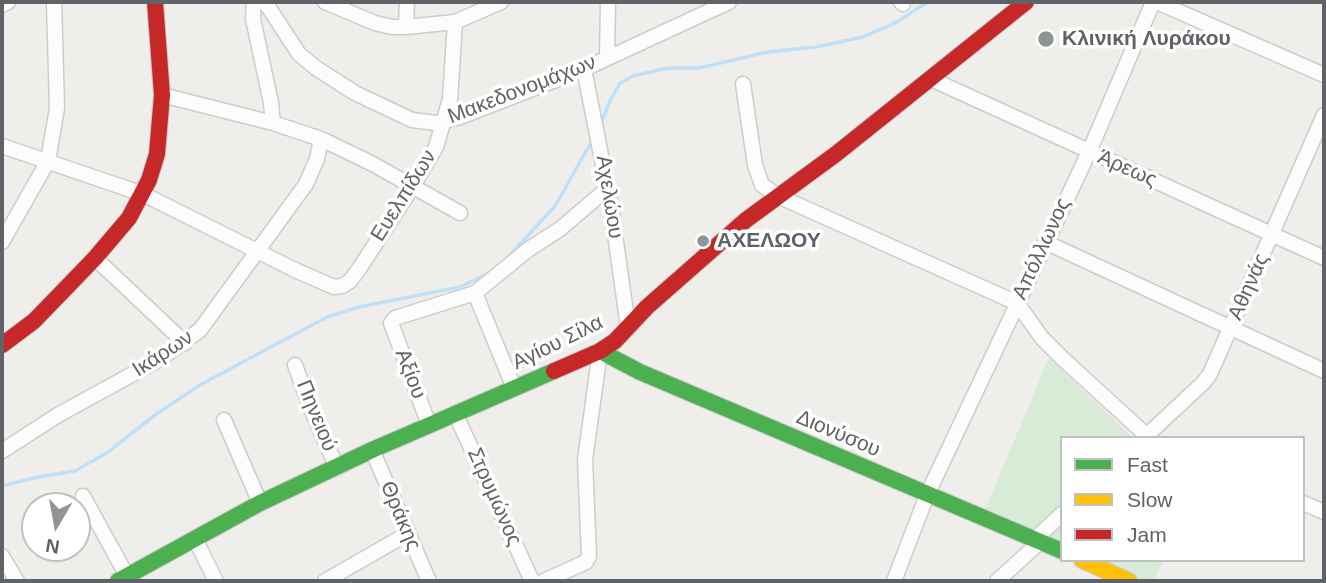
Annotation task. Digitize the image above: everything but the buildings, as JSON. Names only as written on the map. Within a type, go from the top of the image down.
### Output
[{"type":"street","points":[[2,5],[8,2]]},
{"type":"street","points":[[2,242],[48,161],[57,108],[54,2]]},
{"type":"street","points":[[2,345],[34,321],[95,258],[129,218],[143,194],[157,154],[162,95],[155,2]]},
{"type":"street","points":[[254,2],[253,19],[273,123]]},
{"type":"street","name":"Μακεδονομάχων","points":[[265,2],[299,54],[325,74],[355,93],[424,123],[460,117],[584,69],[729,2]]},
{"type":"street","points":[[325,2],[375,23],[392,27],[455,22],[501,2]]},
{"type":"street","points":[[406,27],[407,2]]},
{"type":"street","points":[[607,57],[608,2]]},
{"type":"street","name":"Αγίου Σίλα","points":[[122,578],[260,503],[372,450],[600,351],[615,341],[698,260],[1026,2]]},
{"type":"street","points":[[1155,2],[1324,75]]},
{"type":"street","name":"Απόλλωνος","points":[[894,581],[927,495],[1089,152],[1155,2]]},
{"type":"street","name":"Ευελπίδων","points":[[256,252],[334,287],[350,281],[436,147],[445,121],[453,74],[455,22]]},
{"type":"street","name":"Αχελώου","points":[[584,69],[603,159],[628,327]]},
{"type":"street","name":"Άρεως","points":[[931,79],[1324,258]]},
{"type":"street","points":[[743,85],[758,176],[762,185],[778,196],[1017,303],[1042,338],[1148,434]]},
{"type":"street","points":[[162,95],[273,123],[321,139],[460,213]]},
{"type":"street","name":"Αθηνάς","points":[[1148,434],[1210,374],[1324,115]]},
{"type":"street","name":"Ικάρων","points":[[2,451],[58,415],[160,359],[200,330],[306,184],[317,159],[321,139]]},
{"type":"street","points":[[2,146],[143,194],[256,252]]},
{"type":"street","points":[[514,388],[475,293],[529,249],[560,229],[607,189]]},
{"type":"street","points":[[1045,242],[1324,371]]},
{"type":"street","points":[[95,258],[185,343]]},
{"type":"street","name":"Αξίου","points":[[429,425],[391,323],[395,318],[475,293]]},
{"type":"street","points":[[544,581],[586,562],[590,547],[585,469],[600,351]]},
{"type":"street","name":"Διονύσου","points":[[600,351],[640,372],[1060,550]]},
{"type":"street","name":"Πηνειού","points":[[295,365],[337,468]]},
{"type":"street","name":"Στρυμώνος","points":[[455,413],[532,581]]},
{"type":"street","points":[[224,420],[260,503]]},
{"type":"street","name":"Θράκης","points":[[372,450],[429,581]]},
{"type":"street","points":[[1305,504],[1324,512]]},
{"type":"street","points":[[91,513],[122,578]]},
{"type":"street","points":[[997,581],[1060,516]]},
{"type":"street","points":[[325,581],[407,534]]},
{"type":"street","points":[[195,539],[216,581]]},
{"type":"street","points":[[2,556],[17,581]]},
{"type":"street","points":[[1086,562],[1129,581]]},
{"type":"green space","points":[[1049,358],[1131,436],[1060,436],[1060,545],[984,512]]},
{"type":"green space","points":[[1100,562],[1162,562],[1154,581],[1143,581]]},
{"type":"waterway","points":[[600,126],[620,83],[633,76],[668,68],[699,68],[768,52],[816,47],[863,37],[895,23],[928,2]]},
{"type":"waterway","points":[[509,256],[555,206],[593,139]]},
{"type":"waterway","points":[[2,486],[75,471],[108,452],[155,415],[200,385],[327,317],[359,307],[460,287],[487,274]]},
{"type":"traffic: fast","points":[[600,351],[640,372],[1060,550]]},
{"type":"traffic: fast","points":[[118,581],[260,503],[372,450],[554,371]]},
{"type":"traffic: slow","points":[[1086,562],[1129,581]]},
{"type":"traffic: jam","points":[[2,345],[34,321],[95,258],[129,218],[149,180],[157,154],[162,95],[155,2]]},
{"type":"traffic: jam","points":[[554,371],[600,351],[615,341],[647,307],[746,220],[836,154],[1026,2]]},
{"type":"place","name":"Κλινική Λυράκου","points":[[1046,39]]},
{"type":"place","name":"ΑΧΕΛΩΟΥ","points":[[703,241]]}]
